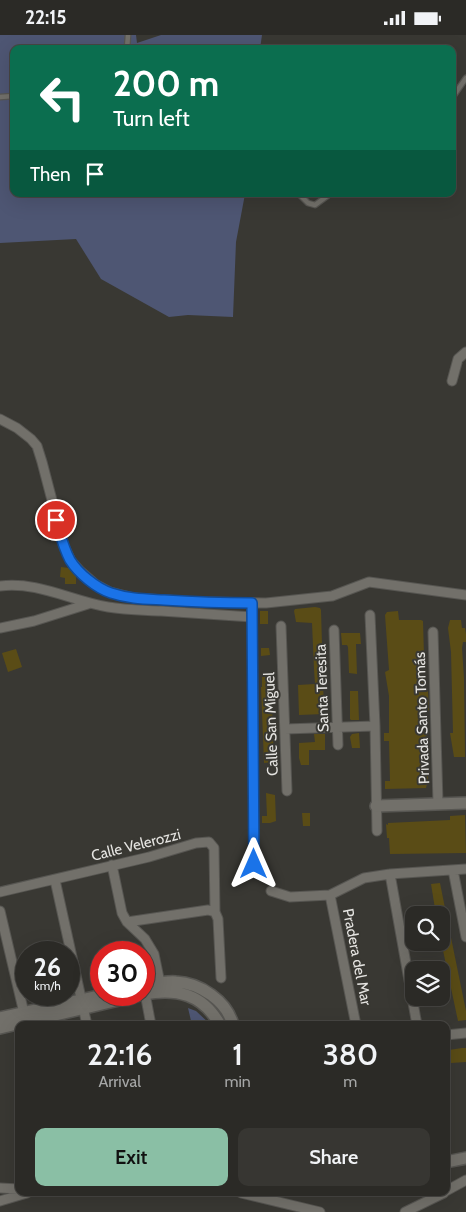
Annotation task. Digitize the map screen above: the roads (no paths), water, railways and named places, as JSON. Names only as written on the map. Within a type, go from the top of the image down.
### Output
[{"type":"street","points":[[452,381],[458,359],[466,353]]},
{"type":"street","points":[[0,419],[24,433],[37,447],[64,546],[71,561],[95,584],[110,592],[134,598],[252,603],[301,600],[332,595],[369,582],[466,595]]},
{"type":"street","points":[[0,586],[25,586],[68,596],[88,604],[117,609],[252,617]]},
{"type":"street","points":[[252,603],[254,864]]},
{"type":"street","points":[[0,628],[34,621],[88,604]]},
{"type":"street","points":[[370,615],[377,831]]},
{"type":"street","name":"Calle San Miguel","points":[[281,626],[287,791]]},
{"type":"street","name":"Santa Teresita","points":[[334,630],[338,745]]},
{"type":"street","name":"Privada Santo Tomás","points":[[433,632],[438,803]]},
{"type":"street","points":[[285,729],[375,726]]},
{"type":"street","points":[[376,806],[466,803]]},
{"type":"street","name":"Calle Velerozzi","points":[[0,892],[149,857],[196,843],[209,842],[214,848],[215,912]]},
{"type":"street","points":[[112,865],[122,913],[127,922],[146,939],[154,954],[160,983]]},
{"type":"street","points":[[271,891],[290,897],[330,895],[364,878],[390,874],[466,869]]},
{"type":"street","points":[[453,870],[466,937]]},
{"type":"street","points":[[390,874],[416,1021]]},
{"type":"street","points":[[55,880],[86,1021]]},
{"type":"street","name":"Pradera del Mar","points":[[330,895],[355,1021]]},
{"type":"street","points":[[127,922],[208,910],[215,912],[218,919],[221,978]]},
{"type":"street","points":[[0,911],[25,1020]]},
{"type":"street","points":[[155,985],[160,983],[177,982],[198,987],[211,995],[224,1007],[231,1021]]},
{"type":"street","points":[[155,991],[178,992],[192,997],[204,1005],[218,1021]]},
{"type":"street","points":[[82,1004],[90,1001]]},
{"type":"street","points":[[0,1018],[25,1020],[90,1002]]},
{"type":"street","points":[[147,1006],[150,1021]]},
{"type":"street","points":[[0,1028],[15,1023]]},
{"type":"street","points":[[450,1035],[466,1033]]},
{"type":"street","points":[[450,1161],[466,1158]]},
{"type":"street","points":[[450,1189],[466,1181]]},
{"type":"street","points":[[0,1188],[15,1189]]},
{"type":"street","points":[[0,1201],[17,1196]]},
{"type":"street","points":[[253,1196],[320,1212]]},
{"type":"street","points":[[405,1212],[437,1196]]},
{"type":"lane","points":[[456,93],[466,78]]},
{"type":"lane","points":[[302,197],[308,203],[315,205],[326,197]]}]
